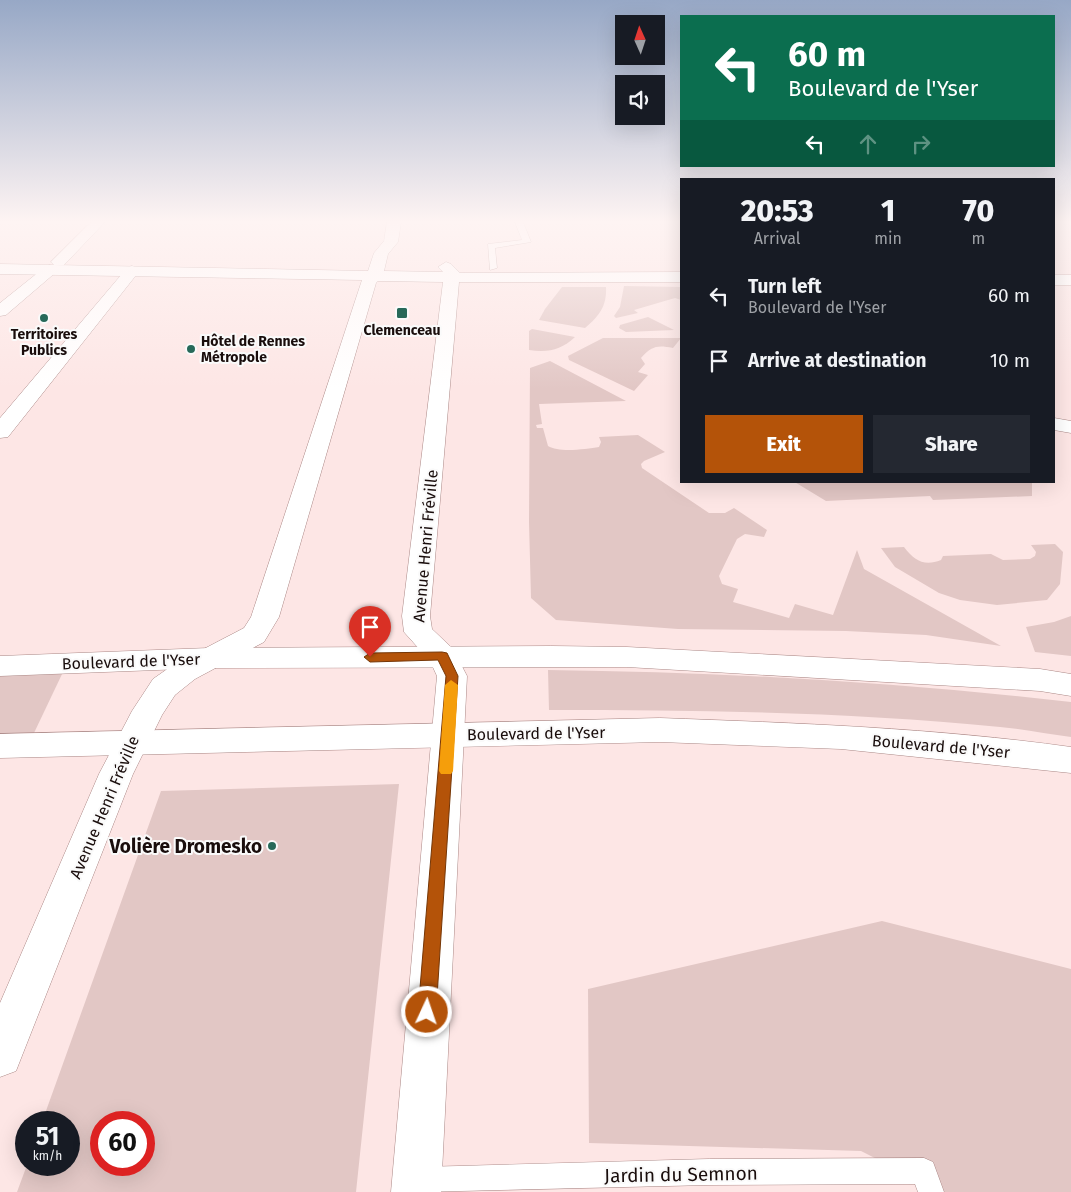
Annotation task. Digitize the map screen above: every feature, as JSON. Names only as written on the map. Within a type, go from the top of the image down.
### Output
[{"type":"main road","points":[[0,311],[41,278]]},
{"type":"main road","points":[[0,432],[127,278]]},
{"type":"main road","name":"Avenue Henri Fréville","points":[[0,1055],[131,743],[148,710],[164,687],[184,672],[254,635],[265,617],[368,284],[372,278]]},
{"type":"main road","name":"Avenue Henri Fréville","points":[[416,1186],[452,676],[442,656],[418,632],[416,616],[449,278]]},
{"type":"main road","points":[[1055,280],[1071,280]]},
{"type":"main road","points":[[1055,424],[1071,428]]},
{"type":"main road","name":"Boulevard de l'Yser","points":[[0,666],[209,658],[628,657],[1040,680],[1071,685]]},
{"type":"main road","name":"Boulevard de l'Yser","points":[[0,746],[670,730],[841,737],[1071,760]]},
{"type":"lane","name":"Jardin du Semnon","points":[[416,1186],[709,1172],[924,1171],[931,1192]]},
{"type":"shaded area","points":[[624,286],[680,287],[680,300],[675,298],[634,310],[638,313],[616,318],[614,316],[620,307]]},
{"type":"shaded area","points":[[562,287],[606,287],[605,300],[601,310],[585,328],[539,320]]},
{"type":"shaded area","points":[[648,317],[674,330],[626,332],[619,328],[620,325]]},
{"type":"shaded area","points":[[532,329],[575,337],[559,348],[542,351],[529,350],[529,331]]},
{"type":"shaded area","points":[[603,338],[680,338],[673,348],[655,347],[641,358],[645,364],[638,372],[648,375],[634,391],[569,360],[568,356]]},
{"type":"shaded area","points":[[550,361],[626,401],[539,404],[542,424],[536,425],[537,428],[543,428],[548,446],[566,450],[587,449],[599,447],[601,442],[599,437],[638,435],[665,452],[644,461],[641,464],[642,468],[709,513],[725,513],[734,508],[767,530],[764,537],[745,534],[737,539],[719,576],[722,584],[738,589],[733,602],[789,618],[795,604],[833,615],[857,550],[864,569],[1001,646],[926,635],[846,631],[678,629],[556,620],[531,598],[529,522],[530,368]]},
{"type":"shaded area","points":[[796,483],[1032,483],[1032,496],[933,500],[930,496],[826,501]]},
{"type":"shaded area","points":[[1055,544],[1063,552],[1060,584],[1047,600],[997,605],[960,600],[939,593],[895,567],[881,548],[904,547],[916,559],[929,563],[941,560],[943,556],[991,554],[1003,560],[1030,559],[1035,556],[1036,552],[1031,545]]},
{"type":"shaded area","points":[[1071,616],[1071,656],[1035,652],[1026,627],[1054,622]]},
{"type":"shaded area","points":[[548,670],[810,679],[1071,702],[1071,737],[1000,727],[831,715],[718,711],[549,710]]},
{"type":"shaded area","points":[[63,672],[34,733],[0,734],[0,675]]},
{"type":"shaded area","points":[[399,784],[356,1192],[17,1192],[23,1176],[80,1176],[80,1111],[46,1111],[161,791]]},
{"type":"shaded area","points":[[882,921],[1071,969],[1071,1192],[942,1192],[861,1151],[589,1143],[588,989]]},
{"type":"slow traffic","points":[[446,771],[451,685]]},
{"type":"place","name":"Clemenceau","points":[[402,313]]},
{"type":"place","name":"Territoires Publics","points":[[44,318]]},
{"type":"place","name":"Hôtel de Rennes Métropole","points":[[191,349]]},
{"type":"place","name":"Volière Dromesko","points":[[272,846]]},
{"type":"route","points":[[370,657],[442,656],[452,676],[427,1012]]}]
